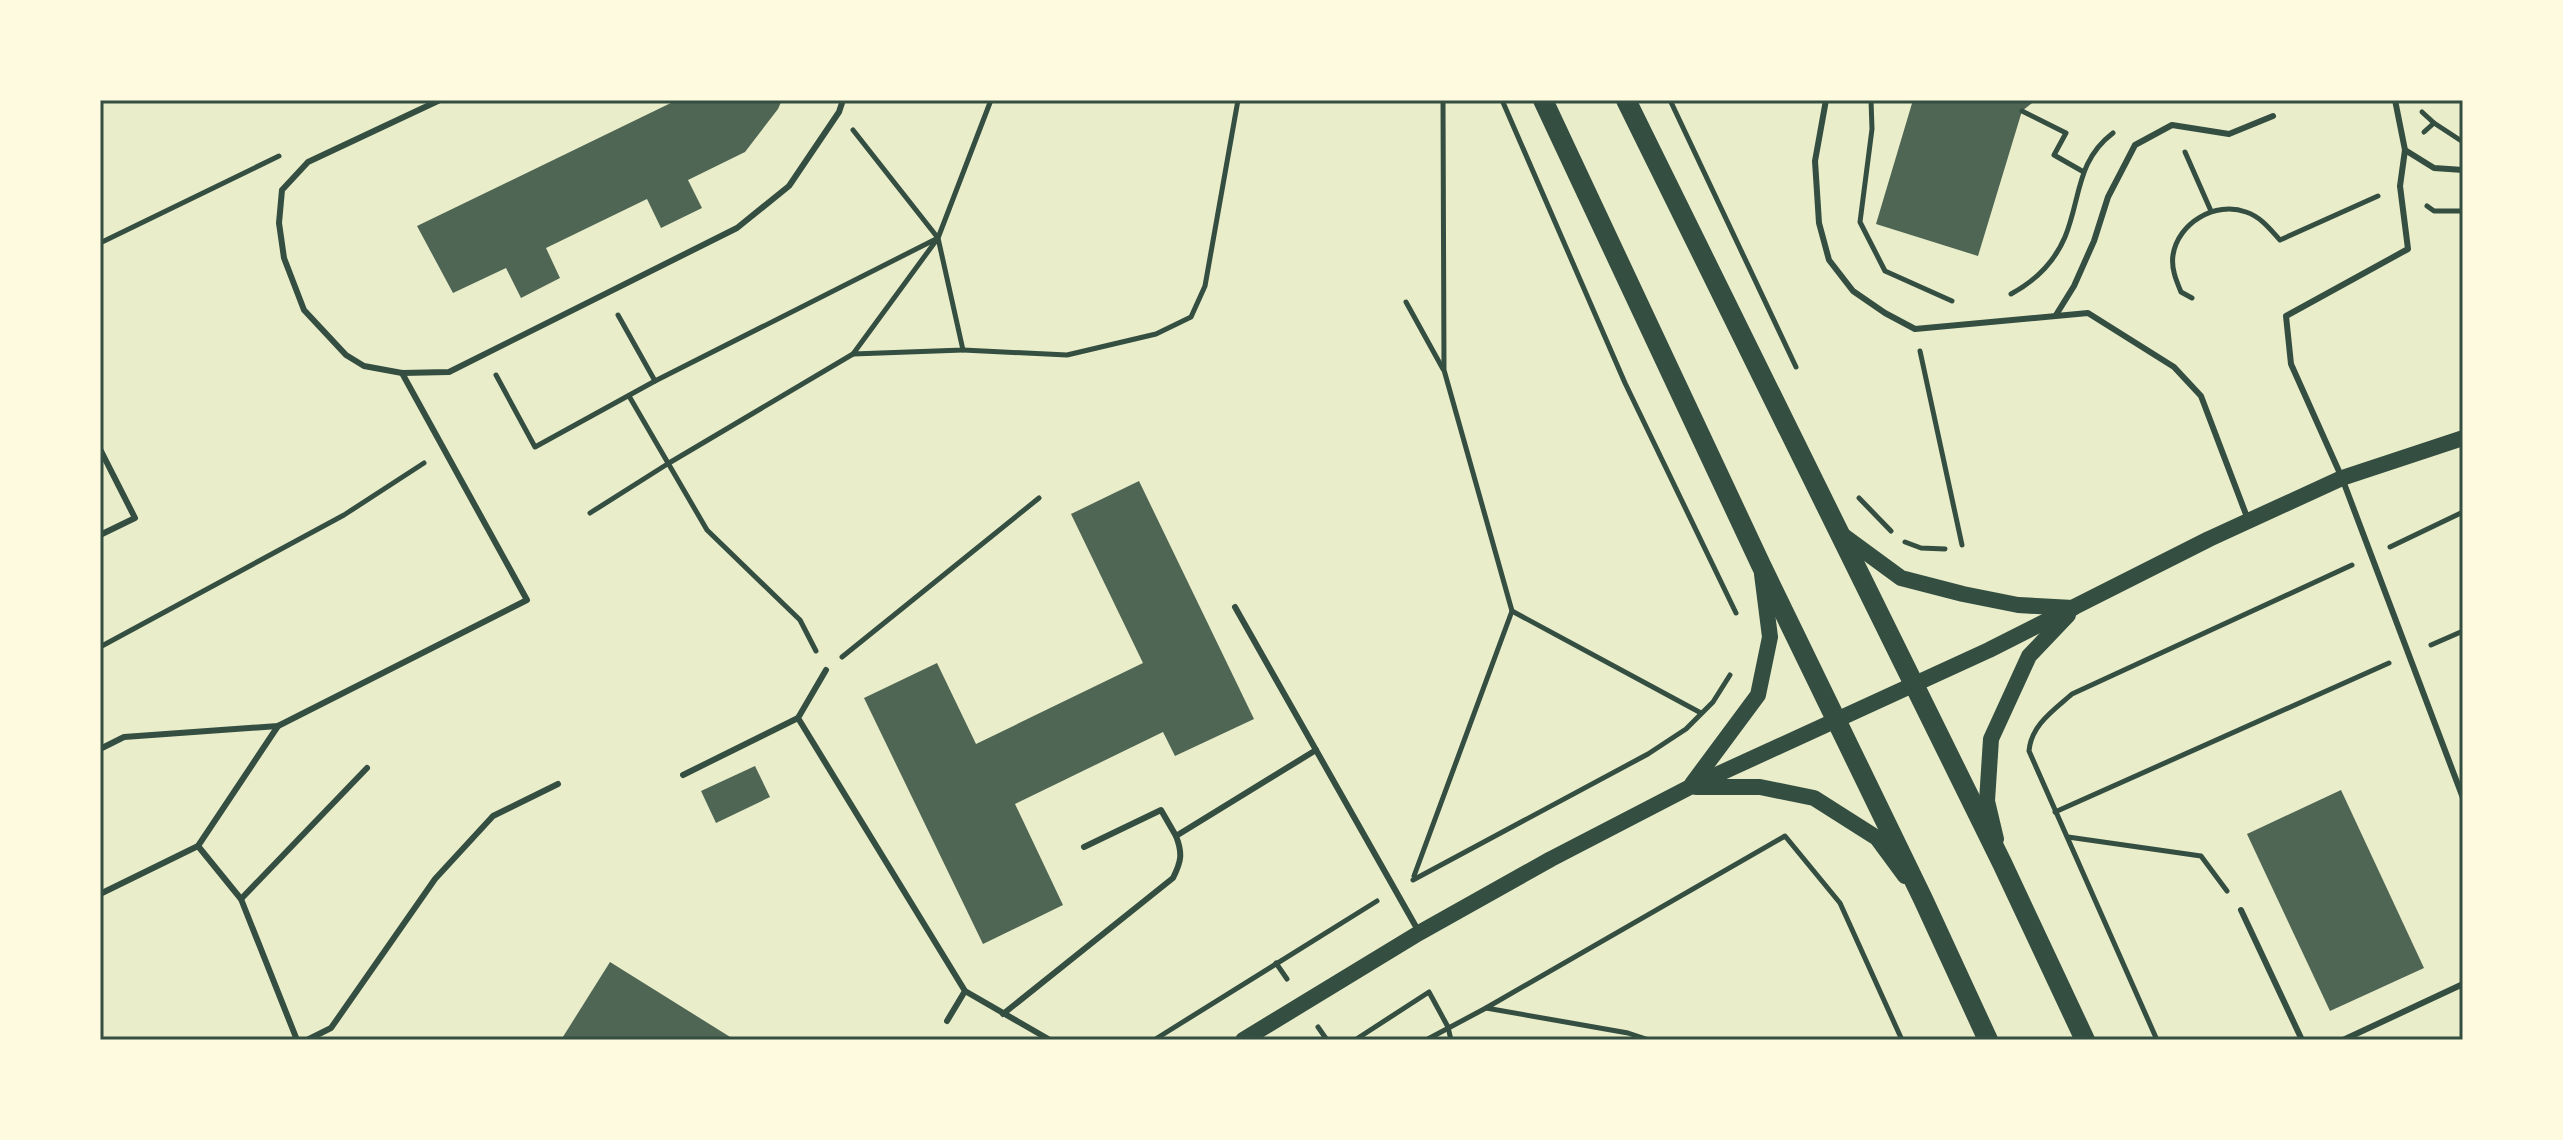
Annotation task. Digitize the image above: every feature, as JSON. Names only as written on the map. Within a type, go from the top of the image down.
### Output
[{"type":"main road","points":[[1543,100],[1988,1040]]},
{"type":"main road","points":[[1626,100],[2002,863],[2085,1040]]},
{"type":"main road","points":[[1243,1040],[1419,933],[1551,859],[1690,787],[1913,685],[2342,478],[2463,438]]},
{"type":"main road","points":[[1836,531],[1901,578],[2018,605],[2074,608]]},
{"type":"main road","points":[[1690,787],[1758,695],[1770,637],[1761,565]]},
{"type":"main road","points":[[2002,863],[1987,801],[1991,739],[2029,656],[2074,608]]},
{"type":"main road","points":[[1690,787],[1760,787],[1814,798],[1877,838],[1923,899]]},
{"type":"lane","points":[[440,100],[308,162],[282,190],[279,223],[284,258],[304,310],[325,336],[364,366],[402,373],[449,372],[737,228],[789,186],[839,112],[843,100]]},
{"type":"lane","points":[[1826,100],[1815,161],[1819,223],[1829,260],[1853,291],[1915,329],[2088,313],[2174,367],[2201,396],[2249,521]]},
{"type":"lane","points":[[2395,100],[2405,150],[2400,186],[2408,249],[2286,316],[2291,364],[2342,478],[2463,796]]},
{"type":"lane","points":[[2055,316],[2079,275],[2108,197],[2135,145],[2172,125],[2229,134],[2273,116]]},
{"type":"lane","points":[[2405,150],[2434,168],[2463,170]]},
{"type":"lane","points":[[100,749],[124,737],[278,726],[527,600],[402,373]]},
{"type":"lane","points":[[100,449],[135,518],[100,535]]},
{"type":"lane","points":[[1235,607],[1419,933]]},
{"type":"lane","points":[[683,775],[798,718],[826,670]]},
{"type":"lane","points":[[798,718],[965,991],[1050,1040]]},
{"type":"lane","points":[[100,894],[198,846],[278,726]]},
{"type":"lane","points":[[1176,836],[1316,750]]},
{"type":"lane","points":[[241,899],[367,768]]},
{"type":"lane","points":[[307,1040],[331,1028],[435,879],[493,816],[558,784]]},
{"type":"lane","points":[[1003,1014],[1173,878],[1181,863],[1181,849],[1161,810],[1084,847]]},
{"type":"lane","points":[[198,846],[241,899],[297,1040]]},
{"type":"lane","points":[[2241,910],[2302,1040]]},
{"type":"lane","points":[[2343,1040],[2463,984]]},
{"type":"lane","points":[[947,1021],[965,991]]},
{"type":"path","points":[[590,513],[853,354],[938,238],[991,100]]},
{"type":"path","points":[[853,354],[963,350],[1067,355],[1156,334],[1191,317],[1205,286],[1238,100]]},
{"type":"path","points":[[1443,100],[1444,370]]},
{"type":"path","points":[[1502,100],[1625,383],[1741,624]]},
{"type":"path","points":[[1670,100],[1797,369]]},
{"type":"path","points":[[1871,100],[1872,129],[1860,222],[1885,271],[1959,304]]},
{"type":"path","points":[[2006,297],[2030,284],[2049,265],[2064,238],[2082,171],[2054,155],[2066,133],[2022,111]]},
{"type":"path","points":[[839,112],[938,238],[963,350]]},
{"type":"path","points":[[2434,123],[2463,142]]},
{"type":"path","points":[[2172,125],[2211,211]]},
{"type":"path","points":[[100,243],[281,155]]},
{"type":"path","points":[[2192,298],[2181,292],[2173,267],[2173,252],[2181,235],[2194,220],[2211,211],[2246,211],[2264,222],[2280,240],[2400,186],[2434,211],[2463,211]]},
{"type":"path","points":[[485,353],[535,447],[655,381],[938,238]]},
{"type":"path","points":[[605,293],[655,381]]},
{"type":"path","points":[[1406,302],[1444,370],[1512,611],[1412,880]]},
{"type":"path","points":[[1915,329],[1962,545]]},
{"type":"path","points":[[629,396],[707,530],[800,620],[826,670],[1039,498]]},
{"type":"path","points":[[100,647],[344,515],[444,449]]},
{"type":"path","points":[[1857,496],[1899,539],[1921,548],[1945,549]]},
{"type":"path","points":[[2157,1040],[2029,751],[2030,739],[2042,721],[2072,694],[2463,512]]},
{"type":"path","points":[[1512,611],[1701,713]]},
{"type":"path","points":[[2055,812],[2463,631]]},
{"type":"path","points":[[1154,1040],[1412,880],[1648,754],[1686,729],[1713,702],[1732,672]]},
{"type":"path","points":[[1426,1040],[1785,836],[1840,903],[1902,1040]]},
{"type":"path","points":[[2067,837],[2201,856],[2241,910]]},
{"type":"path","points":[[1355,1040],[1429,992],[1448,1027],[1451,1040]]},
{"type":"path","points":[[1486,1008],[1628,1033],[1649,1040]]},
{"type":"building","points":[[677,100],[782,100],[745,152],[688,180],[702,208],[661,228],[647,199],[546,248],[560,278],[521,298],[506,268],[453,293],[417,226]]},
{"type":"building","points":[[1913,100],[2036,100],[2022,111],[1978,256],[1876,224]]},
{"type":"building","points":[[1139,481],[1254,719],[1175,756],[1163,732],[1015,804],[1063,905],[983,944],[864,698],[937,663],[976,744],[1143,663],[1071,514]]},
{"type":"building","points":[[755,766],[770,797],[716,823],[701,791]]},
{"type":"building","points":[[2341,790],[2424,968],[2330,1011],[2247,834]]},
{"type":"building","points":[[610,962],[735,1040],[561,1040]]}]
